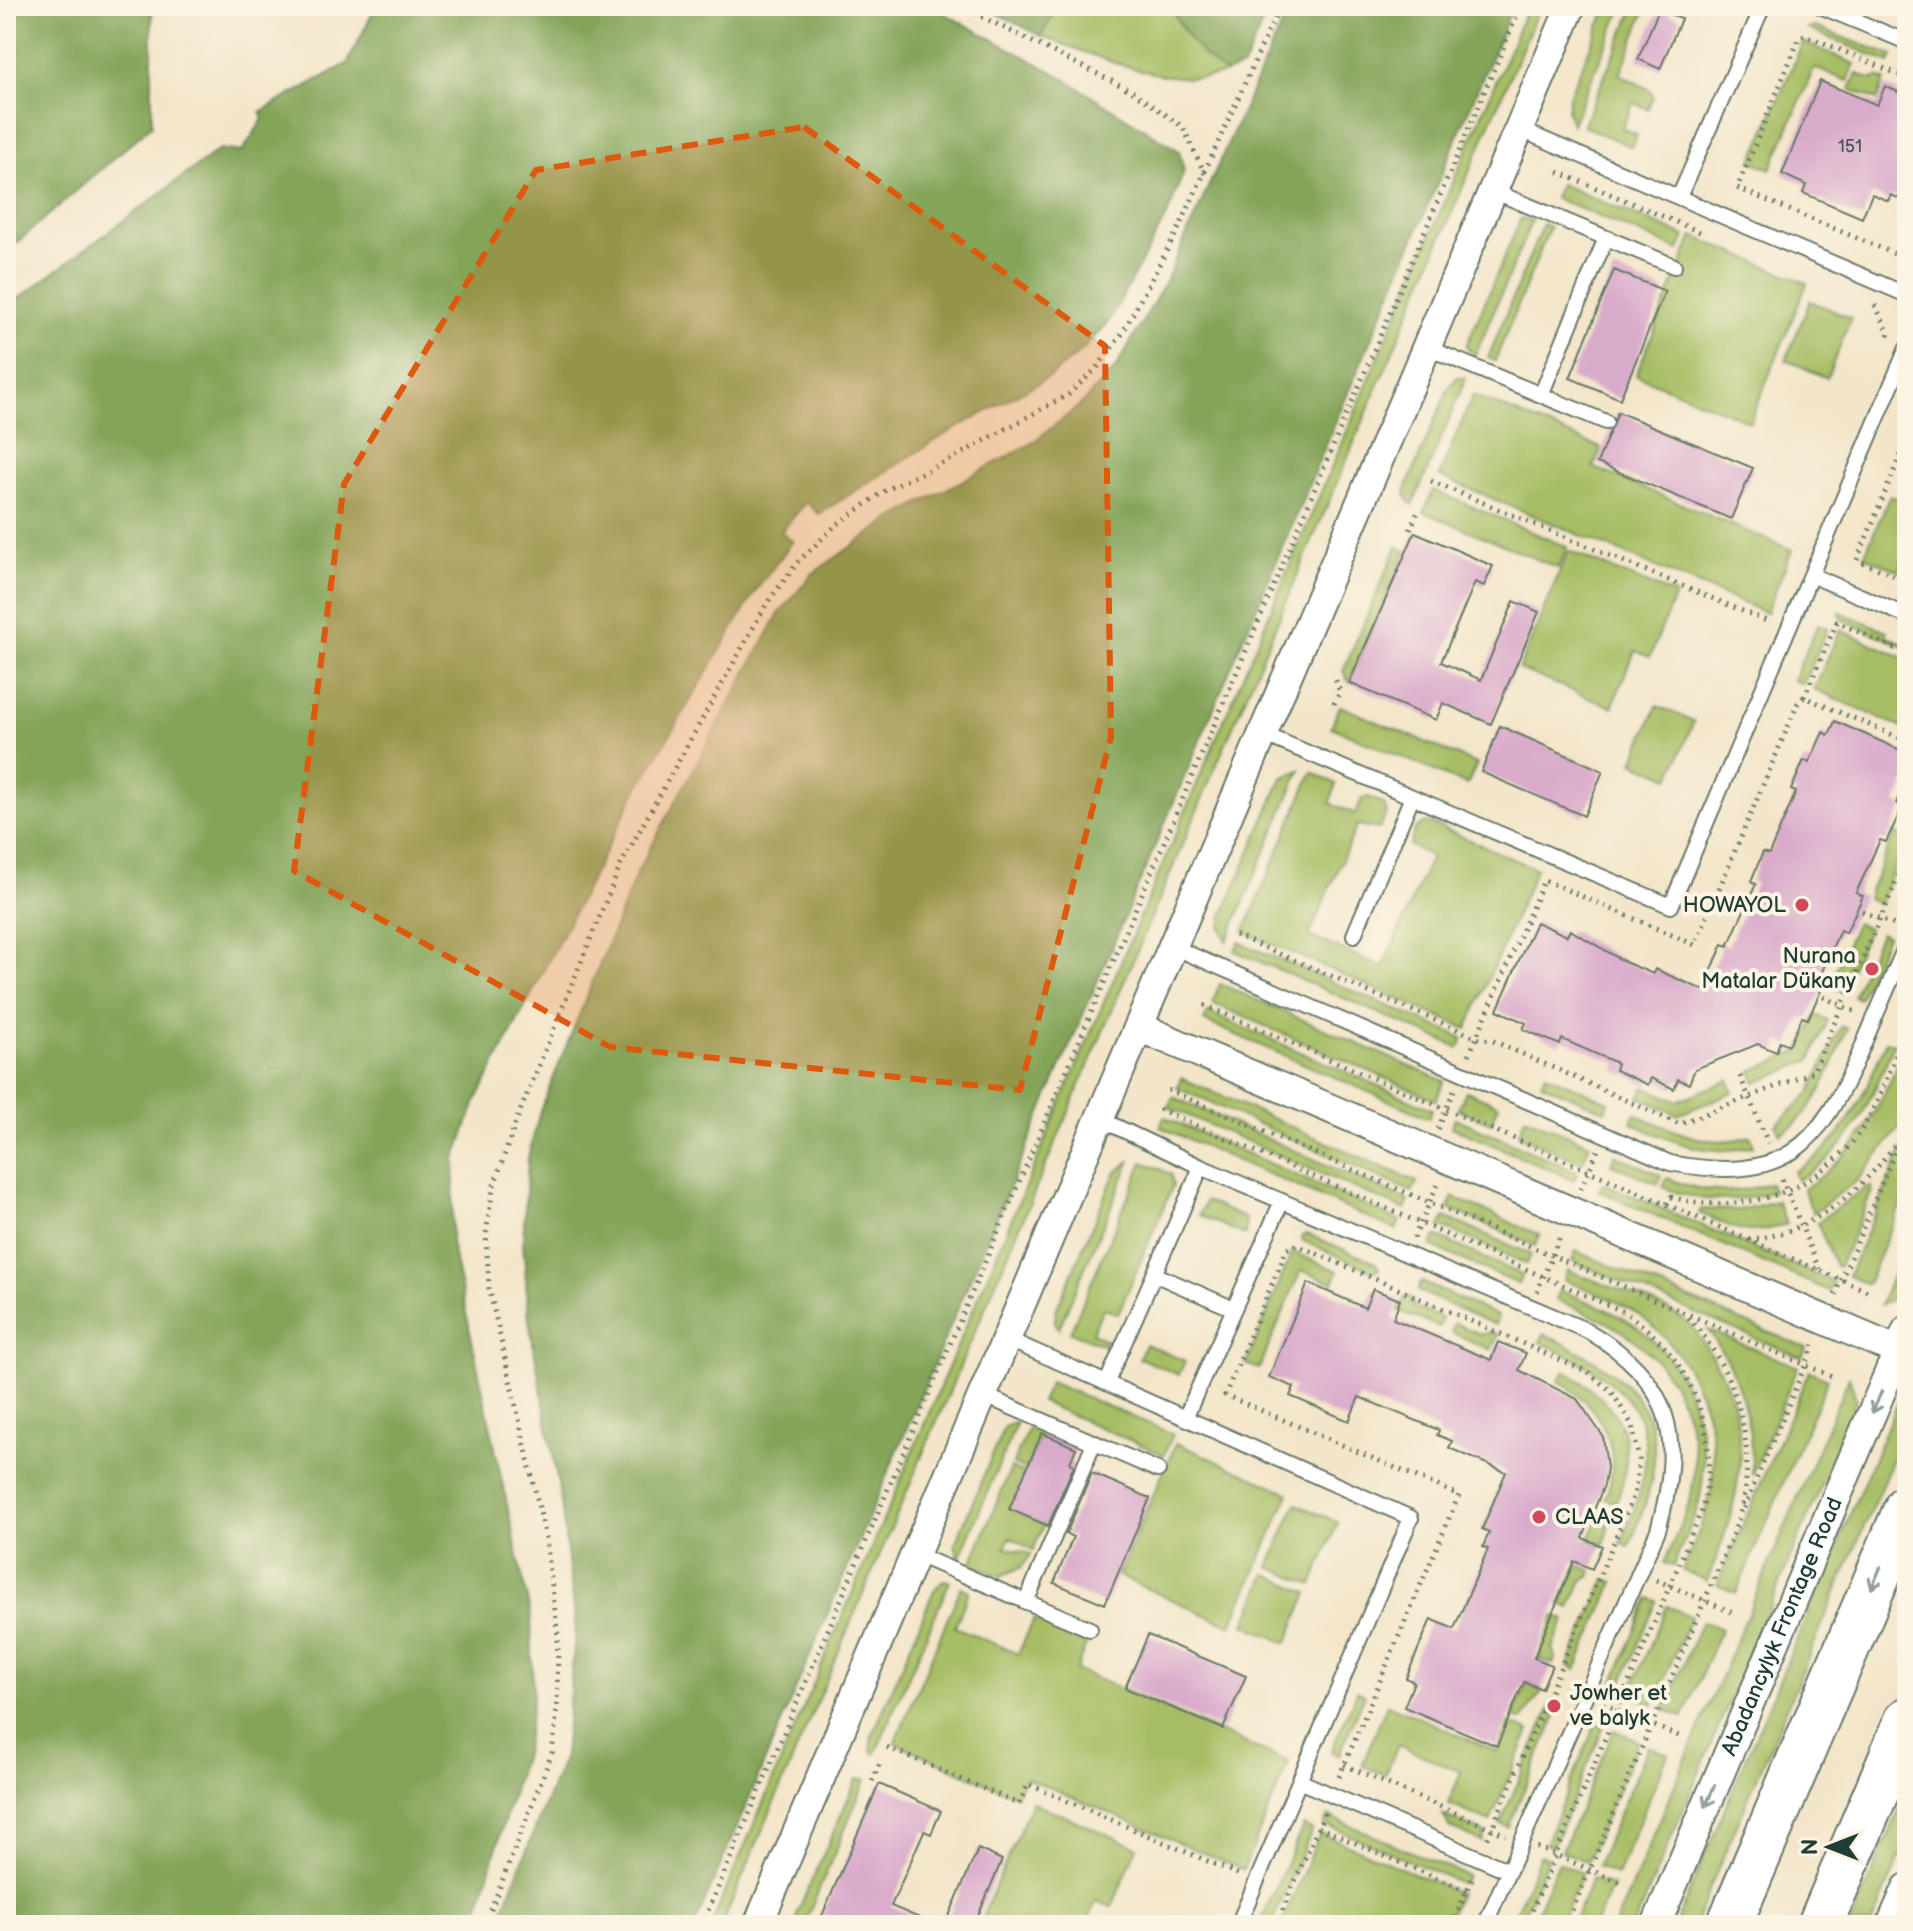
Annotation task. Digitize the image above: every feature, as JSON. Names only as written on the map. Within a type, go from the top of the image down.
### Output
[{"type":"main road","points":[[1729,1925],[1907,1507]]},
{"type":"main road","points":[[1820,1925],[1907,1720]]},
{"type":"street","points":[[758,1925],[1571,6]]},
{"type":"street","points":[[1139,1027],[1902,1340]]},
{"type":"street","name":"Abadancylyk Frontage Road","points":[[1656,1925],[1902,1340]]},
{"type":"street","points":[[1891,1925],[1907,1888]]},
{"type":"lane","points":[[1679,197],[1763,6]]},
{"type":"lane","points":[[1820,6],[1907,42]]},
{"type":"lane","points":[[1519,129],[1907,295]]},
{"type":"lane","points":[[1493,191],[1674,266]]},
{"type":"lane","points":[[1541,395],[1606,238]]},
{"type":"lane","points":[[1428,348],[1606,422]]},
{"type":"lane","points":[[1263,734],[1671,906],[1907,348]]},
{"type":"lane","points":[[1811,575],[1907,616]]},
{"type":"lane","points":[[1354,935],[1412,797]]},
{"type":"lane","points":[[1173,947],[1670,1163],[1730,1171],[1784,1157],[1803,1147],[1828,1119],[1907,943]]},
{"type":"lane","points":[[1100,1119],[1201,1167],[1588,1331],[1638,1366],[1665,1410],[1672,1436],[1672,1465],[1658,1530],[1485,1925]]},
{"type":"lane","points":[[1107,1382],[1201,1167]]},
{"type":"lane","points":[[1186,1416],[1282,1201]]},
{"type":"lane","points":[[1154,1274],[1234,1309]]},
{"type":"lane","points":[[1007,1339],[1411,1518],[1238,1925]]},
{"type":"lane","points":[[983,1395],[1158,1470]]},
{"type":"lane","points":[[1026,1602],[1094,1443]]},
{"type":"lane","points":[[915,1554],[1090,1629]]},
{"type":"lane","points":[[1299,1781],[1509,1871]]},
{"type":"path","points":[[960,6],[1132,91],[1183,127],[1205,174]]},
{"type":"path","points":[[485,1925],[552,1753],[558,1651],[546,1538],[489,1288],[486,1234],[493,1188],[517,1119],[621,864],[767,603],[798,562],[835,526],[886,490],[955,457],[1069,394],[1096,369],[1122,334],[1147,290],[1205,174],[1280,6]]},
{"type":"path","points":[[702,1925],[1521,6]]},
{"type":"path","points":[[1907,78],[1805,35],[1800,37],[1737,188],[1907,259]]},
{"type":"path","points":[[1558,172],[1703,233]]},
{"type":"path","points":[[1863,300],[1878,306],[1889,333],[1883,348]]},
{"type":"path","points":[[1907,440],[1857,560],[1907,581]]},
{"type":"path","points":[[1431,481],[1768,622],[1774,608]]},
{"type":"path","points":[[1410,530],[1419,509]]},
{"type":"path","points":[[1804,697],[1837,622],[1907,654]]},
{"type":"path","points":[[1334,704],[1340,692],[1335,678]]},
{"type":"path","points":[[1235,935],[1482,1040],[1489,1039],[1679,1124],[1813,1072],[1907,857]]},
{"type":"path","points":[[1862,911],[1907,930]]},
{"type":"path","points":[[1204,1005],[1872,1293]]},
{"type":"path","points":[[1892,1028],[1907,1034]]},
{"type":"path","points":[[1740,1076],[1767,1140]]},
{"type":"path","points":[[1441,1123],[1456,1086]]},
{"type":"path","points":[[1168,1090],[1836,1378]]},
{"type":"path","points":[[1159,1109],[1613,1307],[1647,1328],[1671,1354],[1694,1391],[1705,1429],[1706,1488],[1701,1512],[1526,1925]]},
{"type":"path","points":[[1748,1239],[1801,1224],[1830,1208],[1862,1184],[1904,1131]]},
{"type":"path","points":[[1583,1185],[1599,1148]]},
{"type":"path","points":[[1782,1178],[1820,1270]]},
{"type":"path","points":[[1414,1238],[1435,1189]]},
{"type":"path","points":[[1537,1292],[1558,1243]]},
{"type":"path","points":[[1340,1776],[1459,1495],[1225,1395],[1287,1249],[1297,1245],[1578,1366],[1620,1401],[1636,1435],[1639,1460],[1634,1495],[1488,1838]]},
{"type":"path","points":[[1393,1286],[1396,1279]]},
{"type":"path","points":[[1566,1925],[1737,1524],[1745,1493],[1745,1437],[1739,1404],[1725,1368],[1702,1332],[1684,1313]]},
{"type":"path","points":[[1607,1558],[1621,1565]]},
{"type":"path","points":[[1657,1580],[1736,1614]]},
{"type":"path","points":[[1555,1684],[1568,1689]]},
{"type":"path","points":[[1604,1705],[1683,1738]]},
{"type":"path","points":[[887,1747],[1019,1804],[1028,1784],[1240,1875]]},
{"type":"path","points":[[872,1781],[882,1759]]},
{"type":"path","points":[[1344,1765],[1494,1830]]},
{"type":"path","points":[[1276,1925],[1323,1816]]},
{"type":"path","points":[[1318,1827],[1467,1891]]},
{"type":"path","points":[[1542,1849],[1621,1883]]},
{"type":"path","points":[[1452,1925],[1471,1879]]},
{"type":"highlighted area","points":[[804,127],[1105,346],[1111,737],[1020,1090],[610,1047],[294,871],[344,484],[536,170]]},
{"type":"green space","points":[[6,6],[152,6],[152,125],[6,252]]},
{"type":"green space","points":[[376,6],[931,6],[1057,74],[1179,151],[1184,171],[1169,211],[1109,321],[1081,352],[1051,376],[943,436],[819,514],[806,502],[781,532],[793,541],[755,592],[636,792],[477,1099],[455,1159],[451,1242],[531,1617],[533,1696],[525,1750],[474,1925],[6,1925],[6,308],[220,149],[242,152],[263,119],[260,112],[347,64]]},
{"type":"green space","points":[[983,6],[1058,6],[1041,36]]},
{"type":"green space","points":[[1058,6],[1171,6],[1194,44],[1226,73],[1204,77],[1157,74],[1041,36]]},
{"type":"green space","points":[[1171,6],[1270,6],[1243,67],[1226,73],[1194,44]]},
{"type":"green space","points":[[1290,6],[1513,6],[695,1925],[497,1925],[564,1756],[576,1625],[560,1495],[529,1320],[523,1241],[528,1158],[540,1111],[638,870],[778,615],[812,574],[892,518],[1029,445],[1079,406],[1115,369],[1165,283]]},
{"type":"green space","points":[[1528,6],[1540,6],[722,1925],[711,1925]]},
{"type":"green space","points":[[1608,6],[1623,6],[1572,124],[1567,111],[1569,96]]},
{"type":"green space","points":[[1635,6],[1647,6],[1620,74],[1650,90],[1653,97],[1648,109],[1633,103],[1622,128],[1637,135],[1632,147],[1583,126]]},
{"type":"green space","points":[[1815,27],[1893,56],[1890,63],[1808,29]]},
{"type":"green space","points":[[1803,42],[1855,64],[1848,81],[1814,68],[1771,169],[1752,161]]},
{"type":"green space","points":[[1857,74],[1872,80],[1878,77],[1885,80],[1877,100],[1850,89]]},
{"type":"green space","points":[[1560,184],[1685,236],[1679,250],[1554,198]]},
{"type":"green space","points":[[1521,218],[1532,220],[1475,356],[1466,346]]},
{"type":"green space","points":[[1543,224],[1550,227],[1495,361],[1488,358]]},
{"type":"green space","points":[[1693,236],[1807,283],[1750,422],[1636,375]]},
{"type":"green space","points":[[1810,301],[1851,318],[1827,378],[1786,360]]},
{"type":"green space","points":[[1457,377],[1466,378],[1413,505],[1405,491],[1448,389]]},
{"type":"green space","points":[[1473,395],[1601,448],[1593,467],[1792,550],[1766,613],[1439,476]]},
{"type":"green space","points":[[1433,490],[1567,547],[1558,568],[1424,512]]},
{"type":"green space","points":[[1890,495],[1907,502],[1907,553],[1899,571],[1864,556]]},
{"type":"green space","points":[[1397,547],[1406,551],[1349,682],[1343,671]]},
{"type":"green space","points":[[1568,551],[1675,595],[1650,657],[1635,651],[1612,707],[1519,669]]},
{"type":"green space","points":[[1840,612],[1887,631],[1886,636],[1907,645],[1907,648],[1841,619]]},
{"type":"green space","points":[[1818,624],[1828,628],[1803,684],[1793,680]]},
{"type":"green space","points":[[1840,630],[1907,659],[1907,730],[1814,689]]},
{"type":"green space","points":[[1340,706],[1477,764],[1467,785],[1331,727]]},
{"type":"green space","points":[[1657,706],[1694,721],[1670,778],[1633,762]]},
{"type":"green space","points":[[1300,770],[1227,941],[1221,928],[1223,915],[1282,778]]},
{"type":"green space","points":[[1312,772],[1336,784],[1330,803],[1355,814],[1362,799],[1369,797],[1384,804],[1387,813],[1379,829],[1357,825],[1309,936],[1383,967],[1431,857],[1410,845],[1415,828],[1426,823],[1536,869],[1467,1029],[1244,932]]},
{"type":"green space","points":[[1895,833],[1907,840],[1879,904],[1867,898]]},
{"type":"green space","points":[[1856,923],[1869,928],[1841,991],[1829,986]]},
{"type":"green space","points":[[1880,933],[1887,936],[1859,999],[1853,996]]},
{"type":"green space","points":[[1239,942],[1463,1038],[1459,1048],[1235,951]]},
{"type":"green space","points":[[1220,984],[1444,1081],[1436,1100],[1212,1003]]},
{"type":"green space","points":[[1208,1012],[1432,1109],[1429,1118],[1204,1021]]},
{"type":"green space","points":[[1816,1015],[1828,1020],[1811,1060],[1756,1083],[1751,1071],[1800,1051]]},
{"type":"green space","points":[[1841,1026],[1847,1029],[1822,1088],[1804,1114],[1780,1134],[1776,1125],[1810,1093]]},
{"type":"green space","points":[[1886,1041],[1894,1044],[1858,1122],[1832,1155],[1797,1180],[1794,1172],[1827,1147],[1851,1116]]},
{"type":"green space","points":[[1904,1049],[1907,1109],[1898,1130],[1858,1180],[1813,1213],[1803,1189],[1839,1161],[1866,1128]]},
{"type":"green space","points":[[1545,1074],[1609,1102],[1605,1111],[1541,1083]]},
{"type":"green space","points":[[1181,1078],[1417,1182],[1412,1192],[1177,1088]]},
{"type":"green space","points":[[1729,1080],[1733,1092],[1678,1115],[1639,1097],[1644,1087],[1677,1101]]},
{"type":"green space","points":[[1466,1091],[1499,1105],[1491,1123],[1458,1109]]},
{"type":"green space","points":[[1173,1097],[1409,1201],[1405,1210],[1168,1107]]},
{"type":"green space","points":[[1635,1114],[1677,1132],[1705,1139],[1735,1140],[1750,1136],[1754,1145],[1721,1150],[1691,1146],[1631,1123]]},
{"type":"green space","points":[[1164,1117],[1400,1221],[1396,1230],[1160,1127]]},
{"type":"green space","points":[[1525,1117],[1590,1144],[1582,1163],[1518,1135]]},
{"type":"green space","points":[[1455,1118],[1578,1172],[1574,1180],[1451,1127]]},
{"type":"green space","points":[[1907,1138],[1907,1191],[1867,1284],[1848,1276]]},
{"type":"green space","points":[[1615,1155],[1661,1175],[1658,1184],[1611,1164]]},
{"type":"green space","points":[[1131,1160],[1059,1329],[1055,1322],[1056,1310],[1115,1173]]},
{"type":"green space","points":[[1143,1162],[1171,1174],[1173,1185],[1118,1314],[1103,1308],[1092,1333],[1106,1340],[1103,1345],[1070,1332]]},
{"type":"green space","points":[[1667,1178],[1718,1191],[1743,1190],[1770,1183],[1773,1191],[1731,1200],[1704,1199],[1663,1187]]},
{"type":"green space","points":[[1603,1183],[1833,1282],[1829,1291],[1599,1191]]},
{"type":"green space","points":[[1872,1187],[1839,1267],[1835,1266],[1817,1222],[1865,1188]]},
{"type":"green space","points":[[1453,1197],[1540,1235],[1535,1246],[1448,1208]]},
{"type":"green space","points":[[1206,1201],[1246,1219],[1245,1235],[1199,1215]]},
{"type":"green space","points":[[1777,1201],[1787,1224],[1761,1230],[1742,1230],[1699,1213],[1701,1209],[1740,1210]]},
{"type":"green space","points":[[1445,1217],[1531,1254],[1527,1264],[1440,1226]]},
{"type":"green space","points":[[1307,1234],[1376,1263],[1379,1269],[1373,1271],[1303,1241],[1301,1236]]},
{"type":"green space","points":[[1436,1236],[1522,1275],[1518,1284],[1431,1246]]},
{"type":"green space","points":[[1907,1242],[1907,1284],[1894,1298],[1880,1305]]},
{"type":"green space","points":[[1576,1251],[1806,1348],[1802,1358],[1572,1261]]},
{"type":"green space","points":[[1292,1252],[1338,1271],[1333,1283],[1301,1270],[1259,1369],[1246,1364]]},
{"type":"green space","points":[[1568,1270],[1682,1318],[1702,1341],[1727,1385],[1736,1413],[1740,1441],[1739,1469],[1728,1525],[1707,1581],[1682,1570],[1703,1521],[1711,1490],[1712,1440],[1699,1391],[1673,1347],[1656,1329],[1619,1303],[1564,1280]]},
{"type":"green space","points":[[1421,1282],[1498,1316],[1495,1325],[1418,1291]]},
{"type":"green space","points":[[1560,1290],[1613,1313],[1642,1331],[1673,1365],[1694,1406],[1703,1452],[1700,1497],[1673,1566],[1664,1563],[1688,1507],[1694,1477],[1691,1433],[1685,1411],[1676,1390],[1650,1354],[1615,1327],[1556,1300]]},
{"type":"green space","points":[[1405,1296],[1411,1298],[1414,1307],[1442,1318],[1439,1327],[1399,1311]]},
{"type":"green space","points":[[1454,1323],[1482,1335],[1491,1332],[1498,1335],[1491,1350],[1451,1332]]},
{"type":"green space","points":[[1708,1330],[1798,1367],[1752,1475],[1750,1435],[1742,1399],[1729,1364]]},
{"type":"green space","points":[[1544,1334],[1582,1353],[1612,1373],[1634,1394],[1648,1416],[1654,1442],[1653,1472],[1629,1547],[1621,1543],[1636,1505],[1644,1472],[1645,1444],[1639,1419],[1626,1398],[1605,1378],[1540,1342]]},
{"type":"green space","points":[[1145,1344],[1185,1361],[1179,1375],[1139,1358]]},
{"type":"green space","points":[[1565,1371],[1600,1397],[1621,1426],[1626,1460],[1616,1503],[1605,1499],[1612,1463],[1605,1431],[1587,1404],[1559,1381]]},
{"type":"green space","points":[[1809,1371],[1828,1379],[1736,1593],[1717,1585]]},
{"type":"green space","points":[[1849,1377],[1856,1399],[1851,1416],[1634,1925],[1615,1925]]},
{"type":"green space","points":[[1907,1381],[1907,1426],[1694,1925],[1675,1925]]},
{"type":"green space","points":[[1050,1382],[1173,1434],[1164,1455],[1041,1402]]},
{"type":"green space","points":[[1017,1422],[959,1559],[955,1544],[1004,1427]]},
{"type":"green space","points":[[1028,1428],[1042,1433],[1026,1470],[1013,1464]]},
{"type":"green space","points":[[1176,1443],[1289,1493],[1231,1626],[1118,1576]]},
{"type":"green space","points":[[1011,1468],[1024,1474],[1010,1509],[1044,1524],[1033,1550],[1010,1537],[1005,1547],[1031,1554],[1022,1567],[1001,1576],[971,1564]]},
{"type":"green space","points":[[1296,1504],[1338,1522],[1312,1585],[1269,1567]]},
{"type":"green space","points":[[1603,1507],[1612,1511],[1604,1545],[1589,1539]]},
{"type":"green space","points":[[1577,1565],[1592,1571],[1590,1577],[1582,1580],[1570,1608],[1560,1604]]},
{"type":"green space","points":[[1266,1574],[1308,1593],[1287,1643],[1245,1625]]},
{"type":"green space","points":[[1606,1579],[1614,1582],[1576,1670],[1568,1666]]},
{"type":"green space","points":[[944,1580],[950,1581],[875,1754],[871,1750],[871,1739],[934,1590]]},
{"type":"green space","points":[[961,1587],[969,1591],[955,1627],[1018,1654],[1034,1619],[1087,1642],[1076,1670],[1289,1762],[1243,1870],[1025,1777],[1016,1796],[895,1743]]},
{"type":"green space","points":[[1649,1598],[1657,1601],[1619,1690],[1612,1686]]},
{"type":"green space","points":[[1667,1606],[1691,1616],[1653,1705],[1629,1694]]},
{"type":"green space","points":[[1555,1616],[1565,1620],[1553,1648],[1556,1657],[1553,1664],[1538,1658]]},
{"type":"green space","points":[[1702,1621],[1721,1629],[1683,1717],[1664,1709]]},
{"type":"green space","points":[[1527,1684],[1542,1691],[1522,1720],[1513,1716]]},
{"type":"green space","points":[[1357,1691],[1365,1695],[1339,1755],[1331,1752]]},
{"type":"green space","points":[[1387,1704],[1498,1752],[1510,1723],[1529,1731],[1490,1822],[1448,1804],[1461,1772],[1398,1745],[1385,1775],[1362,1765]]},
{"type":"green space","points":[[1551,1706],[1559,1709],[1508,1827],[1500,1824]]},
{"type":"green space","points":[[1596,1723],[1604,1726],[1553,1847],[1545,1844]]},
{"type":"green space","points":[[1614,1730],[1638,1741],[1587,1862],[1562,1851]]},
{"type":"green space","points":[[1648,1746],[1668,1754],[1617,1875],[1597,1866]]},
{"type":"green space","points":[[857,1779],[866,1779],[804,1925],[798,1925],[797,1914]]},
{"type":"green space","points":[[1907,1792],[1907,1841],[1871,1925],[1850,1925]]},
{"type":"green space","points":[[1032,1802],[1137,1847],[1112,1907],[1096,1901],[1086,1925],[1006,1925],[983,1915]]},
{"type":"green space","points":[[1443,1815],[1485,1833],[1482,1842],[1450,1828]]},
{"type":"green space","points":[[1328,1816],[1467,1876],[1463,1884],[1324,1824]]},
{"type":"green space","points":[[1303,1826],[1312,1830],[1271,1925],[1259,1925]]},
{"type":"green space","points":[[1320,1833],[1459,1893],[1446,1925],[1281,1925]]},
{"type":"green space","points":[[1540,1855],[1548,1858],[1519,1925],[1510,1925]]},
{"type":"green space","points":[[1558,1863],[1582,1873],[1560,1925],[1531,1925]]},
{"type":"green space","points":[[1592,1878],[1612,1886],[1595,1925],[1572,1925]]},
{"type":"building","points":[[1659,9],[1681,19],[1660,69],[1638,59]]},
{"type":"building","points":[[1820,81],[1877,105],[1885,86],[1907,96],[1907,202],[1891,195],[1888,201],[1872,194],[1862,218],[1803,193],[1806,185],[1782,174]]},
{"type":"building","points":[[1614,270],[1665,291],[1620,399],[1570,378]]},
{"type":"building","points":[[1618,412],[1753,468],[1731,519],[1597,463]]},
{"type":"building","points":[[1415,532],[1493,566],[1484,586],[1475,582],[1441,662],[1481,680],[1514,601],[1539,612],[1491,724],[1443,703],[1436,720],[1349,683]]},
{"type":"building","name":"HOWAYOL","points":[[1835,721],[1907,753],[1907,779],[1896,803],[1903,806],[1886,842],[1880,840],[1856,893],[1863,896],[1846,933],[1840,930],[1817,983],[1823,986],[1808,1019],[1802,1017],[1789,1045],[1780,1041],[1776,1052],[1758,1044],[1695,1069],[1689,1084],[1678,1079],[1674,1089],[1651,1078],[1648,1085],[1615,1070],[1617,1063],[1562,1039],[1560,1045],[1523,1029],[1526,1023],[1497,1010],[1536,922],[1567,936],[1570,930],[1627,963],[1653,974],[1655,969],[1703,990],[1723,944],[1728,946],[1756,884],[1751,881],[1763,852],[1769,854],[1796,792],[1791,790],[1804,760],[1809,763],[1823,732],[1829,735]]},
{"type":"building","points":[[1500,726],[1603,771],[1584,816],[1481,772]]},
{"type":"building","name":"CLAAS","points":[[1308,1283],[1365,1308],[1373,1289],[1400,1300],[1393,1319],[1491,1360],[1498,1342],[1526,1353],[1519,1370],[1577,1399],[1603,1436],[1607,1468],[1604,1485],[1583,1538],[1602,1546],[1592,1569],[1574,1561],[1534,1658],[1552,1665],[1542,1689],[1524,1682],[1497,1746],[1404,1707],[1414,1682],[1406,1678],[1431,1619],[1454,1629],[1488,1549],[1483,1547],[1489,1532],[1482,1529],[1506,1472],[1449,1448],[1452,1441],[1437,1435],[1439,1430],[1359,1397],[1349,1421],[1290,1396],[1294,1387],[1269,1377]]},
{"type":"building","points":[[1042,1433],[1076,1448],[1070,1463],[1074,1465],[1048,1526],[1009,1509]]},
{"type":"building","points":[[1092,1473],[1150,1498],[1105,1604],[1054,1583],[1073,1537],[1066,1534]]},
{"type":"building","points":[[1148,1635],[1246,1676],[1223,1729],[1125,1688]]},
{"type":"building","points":[[879,1784],[941,1811],[931,1834],[924,1831],[891,1906],[936,1925],[818,1925]]},
{"type":"building","points":[[978,1849],[1002,1860],[974,1925],[945,1925]]},
{"type":"place","name":"HOWAYOL","points":[[1802,905]]},
{"type":"place","name":"Nurana Matalar Dükany","points":[[1872,969]]},
{"type":"place","name":"CLAAS","points":[[1539,1517]]},
{"type":"place","name":"Jowher et ve balyk","points":[[1554,1706]]}]
